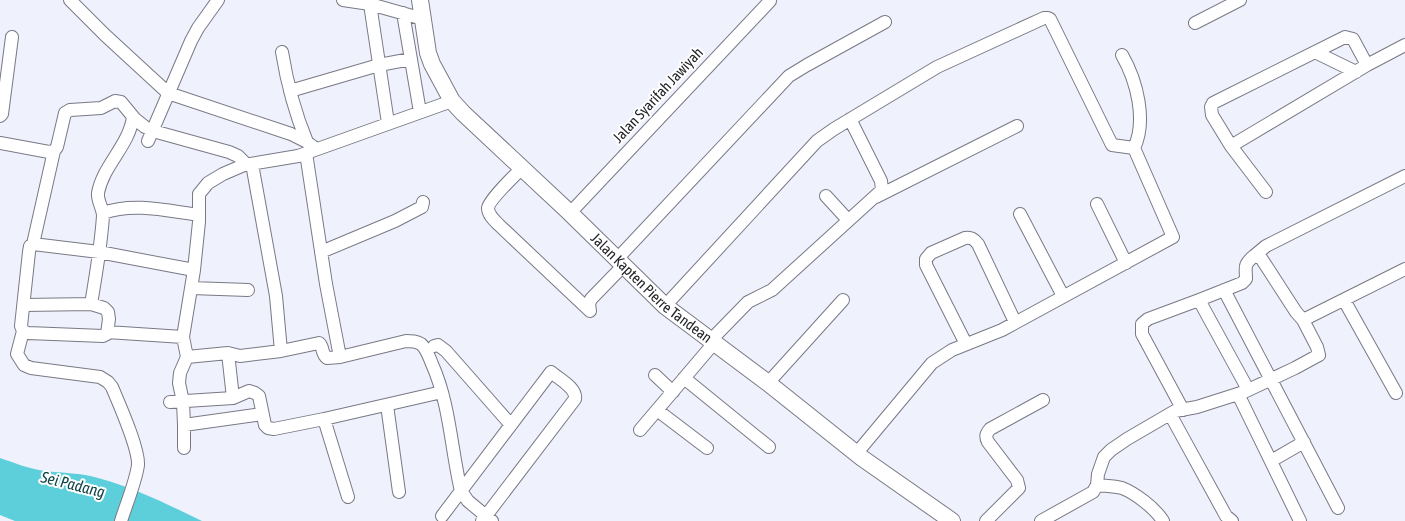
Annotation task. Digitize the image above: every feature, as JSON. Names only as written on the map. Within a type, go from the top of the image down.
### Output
[{"type":"main road","name":"Jalan Kapten Pierre Tandean","points":[[420,0],[430,59],[452,101],[462,113],[570,213],[666,306],[856,454],[952,521]]},
{"type":"street","points":[[70,0],[168,93],[291,134],[310,148]]},
{"type":"street","points":[[151,136],[191,41],[218,0]]},
{"type":"street","points":[[343,0],[370,4],[423,19]]},
{"type":"street","name":"Jalan Syarifah Jawiyah","points":[[570,213],[770,0]]},
{"type":"street","points":[[1195,23],[1240,0]]},
{"type":"street","points":[[370,4],[388,124]]},
{"type":"street","points":[[403,13],[420,112]]},
{"type":"street","points":[[666,306],[817,141],[850,119],[937,68],[1044,18],[1048,18],[1112,145],[1134,148]]},
{"type":"street","points":[[522,168],[492,200],[488,208],[490,216],[590,311],[589,304],[591,299],[621,262],[789,76],[885,22]]},
{"type":"street","points":[[0,116],[2,114],[3,88],[12,37]]},
{"type":"street","points":[[1266,192],[1231,146],[1212,115],[1211,107],[1213,104],[1345,37],[1353,39],[1368,65]]},
{"type":"street","points":[[1231,146],[1405,45]]},
{"type":"street","points":[[282,52],[298,119],[310,148],[321,252],[340,357]]},
{"type":"street","points":[[1315,52],[1356,72]]},
{"type":"street","points":[[1122,55],[1136,87],[1141,121],[1138,140],[1134,148]]},
{"type":"street","points":[[290,91],[379,65],[411,60]]},
{"type":"street","points":[[184,448],[184,425],[176,402],[180,374],[187,357],[183,337],[194,270],[199,194],[208,183],[223,174],[250,164],[298,156],[310,148],[388,124],[452,101]]},
{"type":"street","points":[[121,521],[136,474],[138,459],[112,387],[100,377],[31,368],[24,364],[17,354],[23,331],[21,326],[30,246],[33,244],[54,151],[65,113],[70,110],[101,108],[115,102],[121,102],[151,136],[229,152],[250,164],[276,296],[281,351]]},
{"type":"street","points":[[91,304],[103,213],[98,193],[112,162],[127,139],[132,127],[133,116]]},
{"type":"street","points":[[850,119],[881,181],[882,190],[876,197]]},
{"type":"street","points":[[640,430],[748,302],[772,290],[863,206],[876,197],[1017,126]]},
{"type":"street","points":[[0,143],[49,152],[54,151]]},
{"type":"street","points":[[856,454],[932,363],[952,350],[1002,330],[1173,237],[1134,148]]},
{"type":"street","points":[[1232,521],[1226,516],[1176,412],[1142,334],[1142,324],[1148,319],[1242,282],[1246,279],[1244,270],[1248,260],[1266,246],[1405,176]]},
{"type":"street","points":[[826,196],[848,220]]},
{"type":"street","points":[[321,252],[395,221],[422,207],[423,202]]},
{"type":"street","points":[[1097,204],[1126,263]]},
{"type":"street","points":[[103,213],[128,208],[199,215]]},
{"type":"street","points":[[1020,214],[1063,296]]},
{"type":"street","points":[[966,344],[926,265],[926,259],[931,253],[965,238],[974,239],[978,244],[1016,322]]},
{"type":"street","points":[[33,244],[99,252],[194,270]]},
{"type":"street","points":[[1041,521],[1092,492],[1097,485],[1098,474],[1104,457],[1111,450],[1176,412],[1241,393],[1319,355],[1317,347],[1303,320],[1261,258],[1254,256]]},
{"type":"street","points":[[1303,320],[1405,269]]},
{"type":"street","points":[[191,288],[248,290]]},
{"type":"street","points":[[1224,290],[1338,508]]},
{"type":"street","points":[[768,384],[843,300]]},
{"type":"street","points":[[1200,300],[1245,384],[1246,389],[1241,393]]},
{"type":"street","points":[[1344,300],[1396,393]]},
{"type":"street","points":[[23,331],[28,333],[103,336],[107,334],[108,319],[108,312],[104,308],[91,304],[24,305]]},
{"type":"street","points":[[107,332],[183,337]]},
{"type":"street","points":[[187,357],[228,354],[240,356],[281,351],[319,343],[321,344],[324,357],[327,358],[340,357],[397,342],[415,341],[421,344],[427,351],[437,374],[448,414],[461,491],[468,502],[487,519],[575,400],[576,395],[573,390],[551,372],[511,425],[461,491],[442,516]]},
{"type":"street","points":[[434,346],[438,345],[446,351],[511,425]]},
{"type":"street","points":[[228,354],[233,398]]},
{"type":"street","points":[[655,375],[673,392]]},
{"type":"street","points":[[684,378],[768,447]]},
{"type":"street","points":[[176,402],[233,398],[249,391],[258,396],[265,426],[274,429],[324,420],[442,392]]},
{"type":"street","points":[[1241,393],[1300,521]]},
{"type":"street","points":[[986,521],[1019,488],[1017,480],[988,442],[986,433],[1043,400]]},
{"type":"street","points":[[387,405],[399,492]]},
{"type":"street","points":[[657,410],[707,448]]},
{"type":"street","points":[[184,425],[262,414]]},
{"type":"street","points":[[324,420],[348,498]]},
{"type":"street","points":[[1271,461],[1304,442]]},
{"type":"street","points":[[1097,485],[1121,488],[1139,497],[1163,521]]},
{"type":"water","name":"Sei Padang","points":[[0,458],[39,470],[85,475],[112,482],[152,497],[202,521],[15,521],[0,515]]}]
